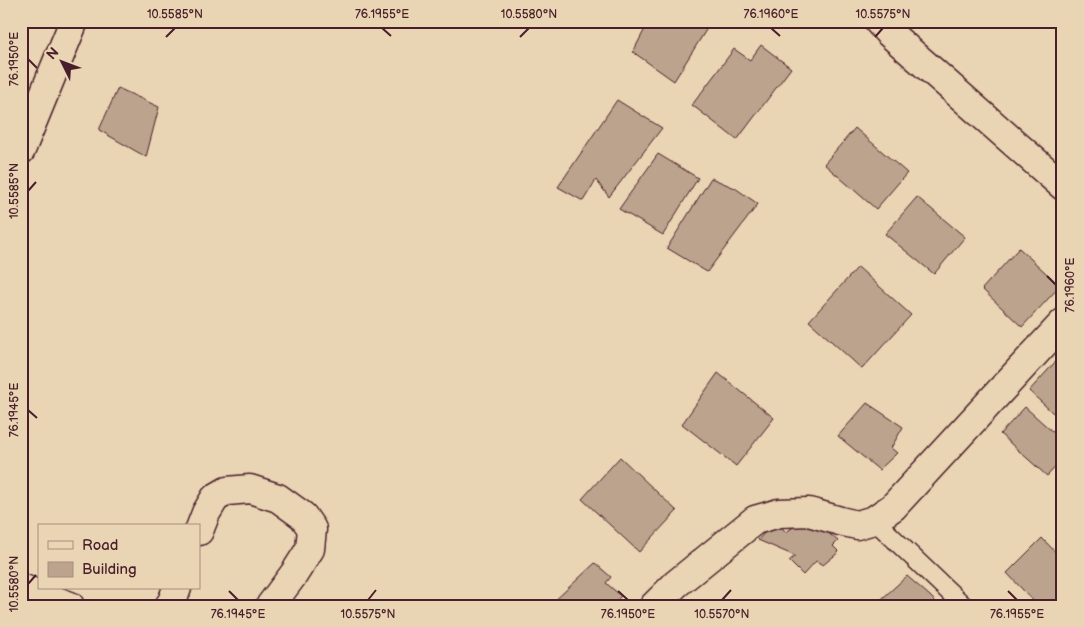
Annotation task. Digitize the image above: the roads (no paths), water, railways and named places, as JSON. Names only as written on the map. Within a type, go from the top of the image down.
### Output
[{"type":"street","points":[[21,150],[74,21]]},
{"type":"street","points":[[878,21],[894,38],[1063,186]]},
{"type":"street","points":[[654,606],[683,579],[755,520],[779,513],[809,512],[857,525],[874,520],[893,507],[1063,323]]},
{"type":"street","points":[[200,528],[215,498],[227,491],[250,489],[278,498],[303,516],[312,529],[310,549],[270,606]]},
{"type":"street","points":[[21,588],[70,606]]},
{"type":"street","points":[[169,606],[176,590]]},
{"type":"lane","points":[[874,520],[964,606]]}]
